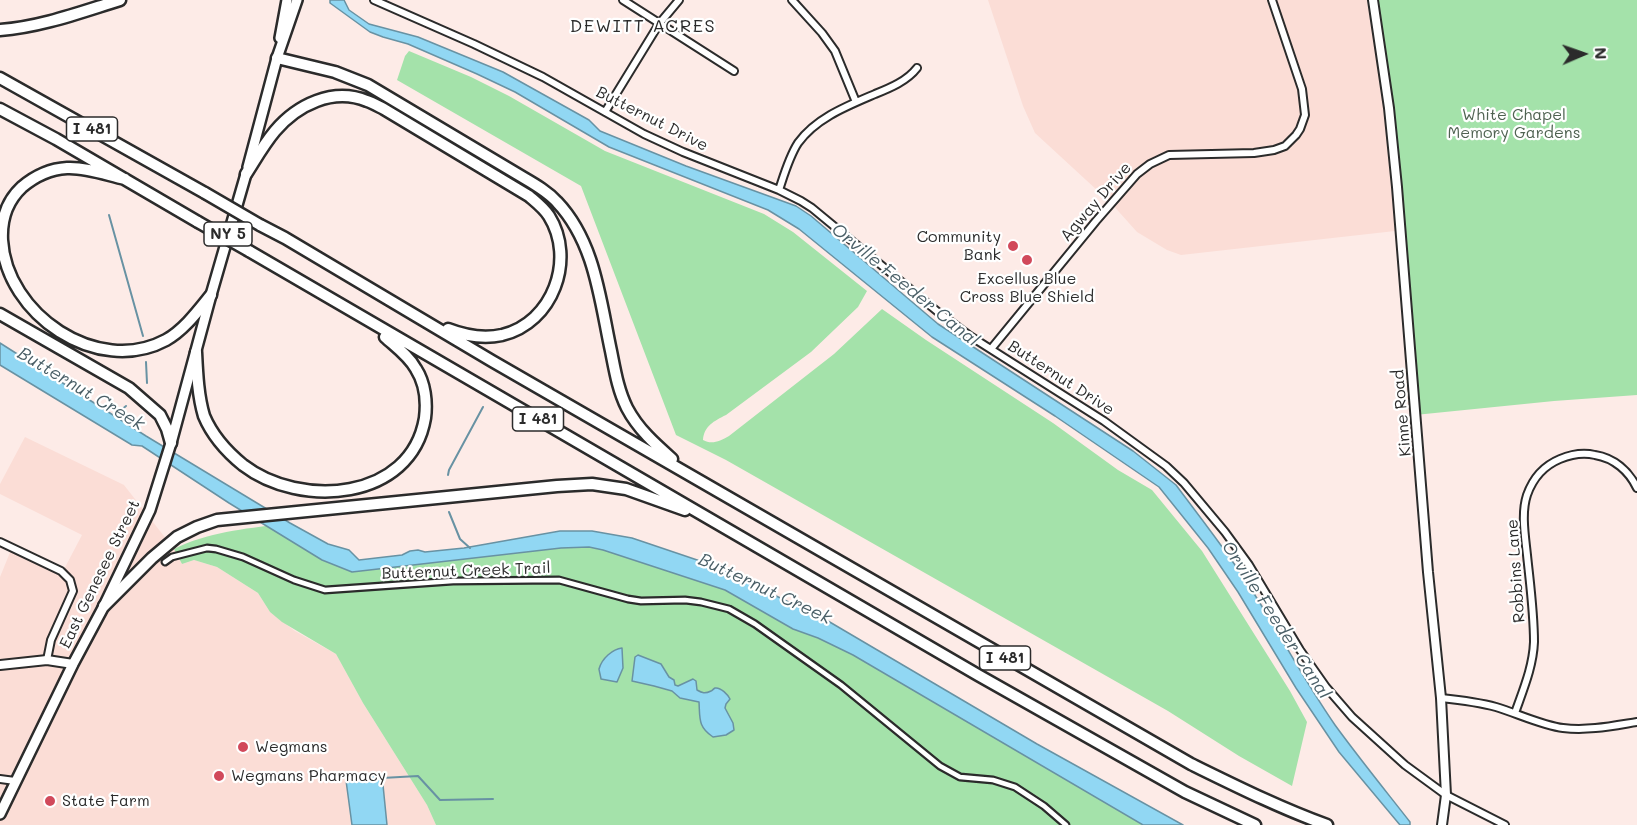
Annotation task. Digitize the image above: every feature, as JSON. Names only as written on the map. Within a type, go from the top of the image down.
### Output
[{"type":"highway","points":[[0,30],[16,29],[53,20],[120,0]]},
{"type":"highway","points":[[277,58],[335,72],[368,85],[542,189],[556,201],[579,231],[588,251],[595,274],[618,386],[626,407],[640,429],[691,475]]},
{"type":"highway","name":"I 481","points":[[0,78],[205,193],[928,614],[1191,764],[1247,792],[1327,825]]},
{"type":"highway","points":[[246,174],[274,131],[290,116],[318,100],[333,96],[355,97],[384,109],[519,189],[548,215],[559,243],[560,270],[556,286],[547,303],[529,322],[504,334],[472,337],[411,313]]},
{"type":"highway","name":"I 481","points":[[0,109],[56,139],[709,519],[1185,792],[1255,825]]},
{"type":"highway","points":[[125,179],[82,168],[52,170],[38,175],[16,193],[6,210],[2,228],[3,246],[6,265],[28,306],[68,337],[93,346],[128,351],[149,347],[168,339],[192,318],[211,295]]},
{"type":"highway","points":[[0,314],[129,388],[160,415],[171,443]]},
{"type":"highway","points":[[196,352],[204,414],[221,444],[237,460],[259,476],[284,486],[328,492],[349,489],[383,477],[406,459],[416,446],[426,410],[424,389],[417,370],[400,350],[367,321]]},
{"type":"highway","points":[[105,606],[152,558],[177,537],[197,527],[226,519],[592,484],[641,493],[709,519]]},
{"type":"main road","name":"East Genesee Street","points":[[277,58],[287,0]]},
{"type":"main road","name":"East Genesee Street","points":[[0,814],[73,664],[105,606],[150,510],[171,443],[277,58],[297,0]]},
{"type":"street","name":"Butternut Drive","points":[[374,0],[533,72],[644,134],[779,190],[812,208],[938,312],[1148,452],[1184,483],[1225,532],[1249,565],[1300,650],[1326,687],[1352,717],[1405,765],[1446,795],[1505,825]]},
{"type":"street","points":[[623,0],[734,71]]},
{"type":"street","points":[[605,112],[659,24],[678,0]]},
{"type":"street","points":[[792,0],[835,51],[856,102]]},
{"type":"street","name":"Agway Drive","points":[[991,349],[1096,221],[1137,174],[1150,164],[1169,155],[1274,150],[1285,146],[1296,135],[1305,115],[1302,89],[1272,0]]},
{"type":"street","name":"Kinne Road","points":[[1373,0],[1389,108],[1397,187],[1428,572],[1441,698],[1446,795],[1442,825]]},
{"type":"street","points":[[779,190],[794,150],[809,131],[837,111],[908,78],[917,68]]},
{"type":"street","name":"Robbins Lane","points":[[1515,713],[1532,663],[1534,643],[1525,535],[1525,506],[1533,482],[1541,470],[1554,461],[1570,454],[1582,453],[1611,460],[1624,469],[1637,488]]},
{"type":"street","points":[[0,542],[61,571],[72,584],[71,596],[51,640],[47,660]]},
{"type":"street","name":"Butternut Creek Trail","points":[[165,562],[172,557],[207,548],[243,557],[294,580],[325,590],[453,581],[559,580],[628,599],[685,600],[729,609],[841,685],[940,766],[960,777],[993,780],[1016,787],[1044,806],[1066,825]]},
{"type":"street","points":[[0,664],[47,660],[73,664]]},
{"type":"street","points":[[1441,698],[1477,703],[1559,728],[1577,730],[1637,722]]},
{"type":"street","points":[[0,779],[15,782]]},
{"type":"shaded area","points":[[988,0],[1367,0],[1385,110],[1395,231],[1181,255],[1167,250],[1137,232],[1111,203],[1035,133],[1023,106]]},
{"type":"shaded area","points":[[25,437],[124,485],[174,549],[182,564],[194,560],[217,567],[258,593],[270,612],[295,631],[336,654],[363,703],[427,805],[436,825],[0,825],[0,577],[11,550],[61,575],[82,535],[0,494],[0,484]]},
{"type":"green space","name":"White Chapel Memory Gardens","points":[[1373,0],[1637,0],[1637,395],[1415,415],[1397,187]]},
{"type":"green space","points":[[409,51],[509,96],[605,151],[764,214],[793,232],[867,291],[858,307],[811,352],[726,415],[710,424],[703,440],[713,442],[729,436],[834,354],[882,309],[1053,423],[1118,470],[1152,490],[1202,551],[1307,722],[1292,786],[1168,711],[726,460],[676,435],[581,186],[397,80]]},
{"type":"green space","points":[[281,524],[364,565],[586,540],[708,573],[1168,825],[436,825],[427,805],[363,703],[336,654],[282,622],[270,612],[258,593],[217,567],[194,560],[182,564],[174,549],[213,535]]},
{"type":"water","points":[[330,0],[344,0],[349,10],[369,24],[418,37],[503,72],[589,120],[600,131],[686,166],[796,206],[811,216],[938,324],[1133,451],[1176,485],[1216,538],[1253,592],[1335,725],[1410,822],[1410,825],[1400,825],[1339,752],[1296,688],[1238,592],[1208,548],[1159,487],[1055,416],[932,337],[799,229],[768,210],[609,147],[515,92],[408,44],[370,32],[330,3]]},
{"type":"water","points":[[0,343],[146,436],[290,523],[328,544],[349,550],[359,560],[402,555],[418,550],[425,552],[464,548],[560,531],[592,531],[632,538],[712,565],[828,621],[1037,744],[1183,825],[1143,825],[853,655],[793,629],[725,590],[603,550],[589,547],[561,548],[352,572],[322,560],[142,446],[132,445],[0,365]]},
{"type":"water","points":[[622,648],[623,668],[617,682],[601,679],[599,669],[605,658]]},
{"type":"water","points":[[638,655],[661,664],[669,677],[674,680],[675,685],[678,686],[693,679],[700,692],[707,693],[715,688],[724,692],[730,699],[725,708],[734,730],[726,735],[713,737],[702,726],[699,702],[680,698],[672,691],[632,681],[635,657]]},
{"type":"water","points":[[345,773],[382,775],[387,825],[352,825]]},
{"type":"waterway","points":[[109,215],[143,336]]},
{"type":"waterway","points":[[146,362],[147,383]]},
{"type":"waterway","name":"Butternut Creek","points":[[114,416],[126,406]]},
{"type":"waterway","points":[[448,475],[483,407]]},
{"type":"waterway","points":[[449,512],[460,539],[470,548]]},
{"type":"waterway","points":[[382,778],[418,776],[440,800],[493,799]]},
{"type":"place","name":"Community Bank","points":[[1013,246]]},
{"type":"place","name":"Excellus Blue Cross Blue Shield","points":[[1027,260]]},
{"type":"place","name":"Wegmans","points":[[243,747]]},
{"type":"place","name":"Wegmans Pharmacy","points":[[219,776]]},
{"type":"place","name":"State Farm","points":[[50,801]]},
{"type":"district","name":"DEWITT ACRES","points":[[643,26]]},
{"type":"water label","name":"Orville Feeder Canal","points":[[905,285]]},
{"type":"water label","name":"Orville Feeder Canal","points":[[1276,620]]}]
